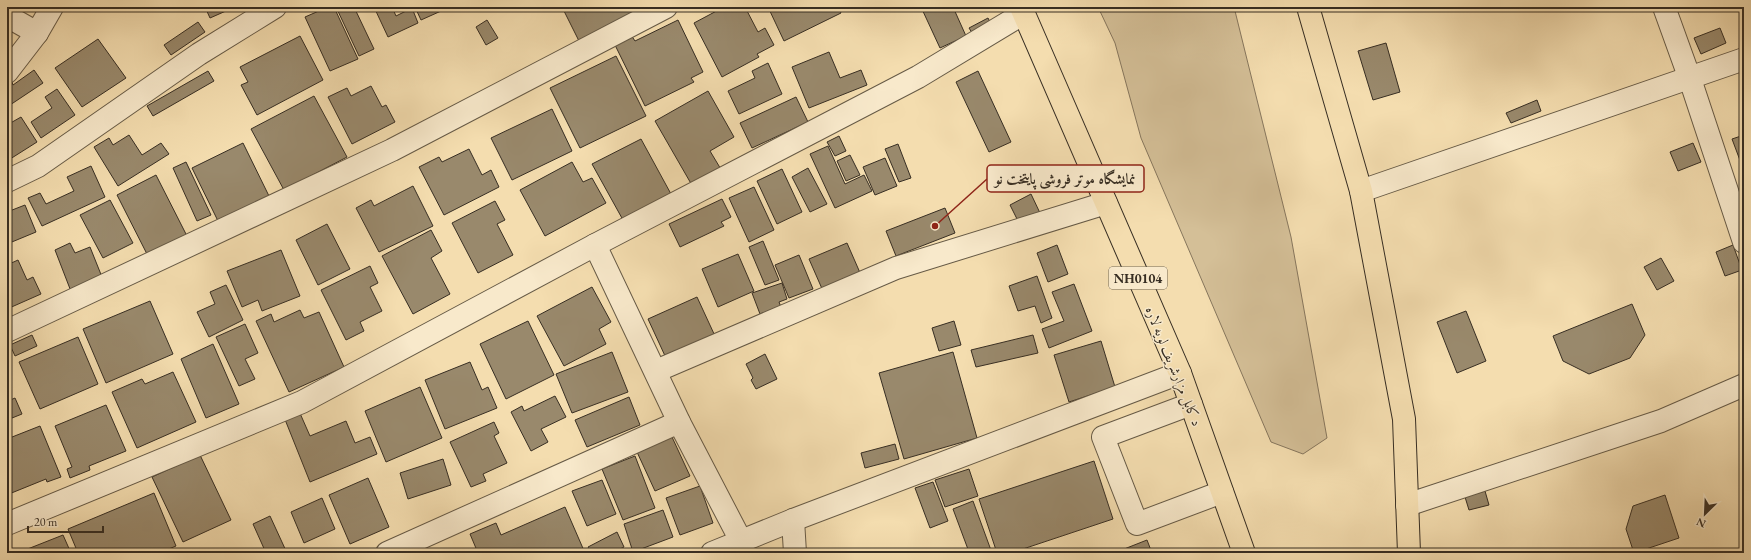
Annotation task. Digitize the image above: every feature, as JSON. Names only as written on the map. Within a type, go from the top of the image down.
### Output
[{"type":"highway","points":[[1308,7],[1361,191],[1404,419],[1409,553]]},
{"type":"highway","name":"د کابل مزارشریف لویه لاره","points":[[1022,10],[1180,373],[1244,553]]},
{"type":"street","points":[[7,72],[36,33],[52,7]]},
{"type":"street","points":[[7,181],[38,166],[199,54],[275,7]]},
{"type":"street","points":[[7,331],[392,150],[666,7]]},
{"type":"street","points":[[1664,7],[1690,79],[1744,242]]},
{"type":"street","points":[[7,524],[302,402],[595,245],[918,77],[1022,10]]},
{"type":"street","points":[[7,16],[36,33]]},
{"type":"street","points":[[1361,191],[1690,79],[1744,59]]},
{"type":"street","points":[[656,372],[896,268],[1106,203]]},
{"type":"street","points":[[595,245],[679,422],[741,541]]},
{"type":"street","points":[[712,553],[793,520],[1180,373]]},
{"type":"street","points":[[1407,505],[1661,421],[1744,385]]},
{"type":"street","points":[[1191,404],[1103,437],[1136,524],[1222,492]]},
{"type":"street","points":[[387,553],[679,422]]},
{"type":"street","points":[[793,520],[795,553]]},
{"type":"shaded area","points":[[1098,7],[1233,7],[1235,11],[1291,237],[1327,438],[1303,454],[1271,442],[1141,138],[1115,43]]},
{"type":"building","points":[[205,7],[235,7],[210,18]]},
{"type":"building","points":[[328,7],[334,7],[358,59],[330,71],[305,17]]},
{"type":"building","points":[[336,7],[354,7],[374,49],[359,56]]},
{"type":"building","points":[[374,7],[392,7],[396,16],[412,8],[418,23],[388,37]]},
{"type":"building","points":[[415,7],[450,7],[421,20]]},
{"type":"building","points":[[562,7],[632,7],[636,14],[580,43]]},
{"type":"building","points":[[724,7],[745,7],[758,32],[765,28],[774,45],[757,54],[759,57],[722,77],[694,23]]},
{"type":"building","points":[[768,7],[838,7],[841,13],[784,41]]},
{"type":"building","points":[[921,7],[953,7],[966,36],[940,48]]},
{"type":"building","points":[[1611,7],[1624,7],[1612,11]]},
{"type":"building","points":[[988,18],[992,26],[974,36],[969,28]]},
{"type":"building","points":[[487,20],[498,38],[486,45],[476,27]]},
{"type":"building","points":[[678,20],[703,72],[691,78],[694,82],[645,106],[614,43],[631,35],[635,41]]},
{"type":"building","points":[[198,22],[205,32],[171,55],[164,45]]},
{"type":"building","points":[[1720,28],[1726,43],[1701,54],[1694,38]]},
{"type":"building","points":[[300,36],[323,80],[257,115],[241,85],[248,82],[240,67]]},
{"type":"building","points":[[98,39],[126,78],[82,107],[55,68]]},
{"type":"building","points":[[1386,43],[1400,92],[1373,100],[1358,51]]},
{"type":"building","points":[[829,52],[840,78],[861,70],[867,85],[809,108],[792,67]]},
{"type":"building","points":[[616,56],[646,116],[580,148],[550,88]]},
{"type":"building","points":[[768,63],[782,94],[739,114],[728,91],[755,78],[752,71]]},
{"type":"building","points":[[34,70],[43,83],[7,107],[7,85],[12,82],[13,85]]},
{"type":"building","points":[[208,71],[214,81],[153,116],[147,106]]},
{"type":"building","points":[[978,71],[1011,142],[989,152],[956,82]]},
{"type":"building","points":[[371,86],[382,107],[386,105],[395,122],[352,144],[328,97],[347,88],[351,96]]},
{"type":"building","points":[[57,89],[75,115],[41,138],[31,122],[52,108],[45,97]]},
{"type":"building","points":[[708,91],[734,137],[710,151],[722,171],[693,187],[655,121]]},
{"type":"building","points":[[314,96],[347,157],[284,190],[251,129]]},
{"type":"building","points":[[796,97],[808,122],[752,148],[740,123]]},
{"type":"building","points":[[1537,100],[1541,111],[1511,123],[1506,113]]},
{"type":"building","points":[[552,109],[572,151],[512,180],[491,138]]},
{"type":"building","points":[[21,117],[37,142],[7,161],[7,125]]},
{"type":"building","points":[[129,135],[142,155],[161,143],[169,154],[118,186],[94,147],[109,138],[113,145]]},
{"type":"building","points":[[1744,135],[1744,171],[1732,139]]},
{"type":"building","points":[[839,136],[846,151],[835,156],[827,142]]},
{"type":"building","points":[[641,139],[671,194],[623,220],[592,164]]},
{"type":"building","points":[[243,143],[269,196],[218,221],[192,168]]},
{"type":"building","points":[[1693,143],[1701,162],[1678,171],[1670,152]]},
{"type":"building","points":[[898,144],[911,178],[899,182],[885,149]]},
{"type":"building","points":[[828,146],[845,184],[864,175],[872,191],[835,208],[810,154]]},
{"type":"building","points":[[469,149],[482,175],[491,170],[499,187],[444,215],[419,167],[439,157],[442,162]]},
{"type":"building","points":[[850,155],[860,175],[846,181],[837,161]]},
{"type":"building","points":[[885,158],[897,186],[875,195],[863,167]]},
{"type":"building","points":[[186,162],[211,215],[197,221],[173,168]]},
{"type":"building","points":[[572,162],[583,182],[592,178],[606,203],[545,236],[520,190]]},
{"type":"building","points":[[91,166],[105,197],[42,226],[28,198],[40,193],[46,204],[74,191],[67,177]]},
{"type":"building","points":[[808,168],[827,204],[810,212],[792,177]]},
{"type":"building","points":[[782,169],[802,212],[777,224],[757,181]]},
{"type":"building","points":[[156,175],[188,238],[149,258],[117,195]]},
{"type":"building","points":[[413,186],[433,226],[379,252],[356,208],[371,200],[374,206]]},
{"type":"building","points":[[754,187],[774,230],[749,242],[729,198]]},
{"type":"building","points":[[1031,194],[1040,213],[1019,223],[1010,205]]},
{"type":"building","points":[[722,199],[731,217],[721,222],[724,226],[680,247],[669,224]]},
{"type":"building","points":[[110,200],[133,243],[103,258],[80,215]]},
{"type":"building","points":[[495,201],[505,220],[497,224],[513,255],[478,273],[452,223]]},
{"type":"building","points":[[25,205],[36,232],[7,244],[7,212]]},
{"type":"building","points":[[945,208],[955,233],[896,256],[886,231]]},
{"type":"building","points":[[327,224],[350,269],[318,285],[296,240]]},
{"type":"building","points":[[431,230],[442,251],[431,258],[450,294],[413,314],[382,256]]},
{"type":"building","points":[[763,241],[779,280],[765,285],[749,247]]},
{"type":"building","points":[[70,243],[75,253],[90,247],[102,277],[72,294],[55,250]]},
{"type":"building","points":[[847,243],[861,275],[823,291],[809,259]]},
{"type":"building","points":[[1057,245],[1068,274],[1048,282],[1037,253]]},
{"type":"building","points":[[1733,245],[1742,270],[1725,276],[1716,252]]},
{"type":"building","points":[[281,250],[300,296],[262,311],[258,300],[242,307],[227,271]]},
{"type":"building","points":[[738,254],[754,291],[718,307],[702,269]]},
{"type":"building","points":[[799,255],[813,289],[789,298],[775,265]]},
{"type":"building","points":[[1661,258],[1674,281],[1657,290],[1644,267]]},
{"type":"building","points":[[18,260],[27,280],[33,277],[41,294],[7,309],[7,265]]},
{"type":"building","points":[[370,266],[378,283],[370,287],[382,311],[360,322],[364,331],[346,340],[321,290]]},
{"type":"building","points":[[1037,276],[1052,318],[1041,323],[1035,306],[1018,311],[1009,286]]},
{"type":"building","points":[[782,283],[787,299],[779,302],[781,307],[760,314],[752,293]]},
{"type":"building","points":[[1074,284],[1092,331],[1049,348],[1042,329],[1064,321],[1052,292]]},
{"type":"building","points":[[226,285],[243,320],[209,337],[197,312],[215,304],[210,292]]},
{"type":"building","points":[[592,287],[611,322],[599,329],[606,344],[564,366],[537,316]]},
{"type":"building","points":[[697,297],[715,336],[666,358],[648,319]]},
{"type":"building","points":[[150,301],[173,354],[106,383],[83,329]]},
{"type":"building","points":[[1632,304],[1645,335],[1630,358],[1589,374],[1563,361],[1553,336]]},
{"type":"building","points":[[300,310],[304,318],[319,312],[344,367],[289,392],[256,321],[271,314],[274,322]]},
{"type":"building","points":[[1466,311],[1486,361],[1457,373],[1437,322]]},
{"type":"building","points":[[528,321],[554,375],[506,399],[480,344]]},
{"type":"building","points":[[954,321],[961,345],[939,351],[932,328]]},
{"type":"building","points":[[245,324],[258,353],[245,359],[255,379],[239,386],[216,337]]},
{"type":"building","points":[[32,335],[37,346],[15,356],[10,345]]},
{"type":"building","points":[[1033,335],[1038,353],[976,367],[971,350]]},
{"type":"building","points":[[78,337],[98,384],[40,409],[19,362]]},
{"type":"building","points":[[1101,341],[1115,387],[1069,402],[1054,355]]},
{"type":"building","points":[[213,344],[239,404],[206,418],[181,359]]},
{"type":"building","points":[[612,352],[628,392],[572,413],[556,374]]},
{"type":"building","points":[[953,352],[977,438],[904,459],[879,373]]},
{"type":"building","points":[[765,354],[777,379],[756,389],[751,380],[753,378],[746,364]]},
{"type":"building","points":[[470,362],[482,390],[488,387],[497,408],[445,429],[425,380]]},
{"type":"building","points":[[173,372],[196,422],[137,448],[112,392],[142,379],[145,384]]},
{"type":"building","points":[[420,387],[442,438],[386,462],[365,411]]},
{"type":"building","points":[[555,396],[566,417],[541,429],[548,442],[531,451],[511,412],[522,406],[524,411]]},
{"type":"building","points":[[629,397],[640,425],[587,447],[575,420]]},
{"type":"building","points":[[15,398],[22,414],[7,420],[7,400],[8,401]]},
{"type":"building","points":[[106,405],[126,451],[89,466],[90,470],[70,478],[67,469],[72,467],[55,426]]},
{"type":"building","points":[[299,411],[310,436],[346,421],[355,443],[370,437],[377,454],[310,482],[284,417]]},
{"type":"building","points":[[494,422],[499,433],[494,436],[507,463],[483,474],[486,481],[471,487],[450,442]]},
{"type":"building","points":[[40,426],[61,477],[47,482],[46,479],[9,494],[10,498],[7,499],[7,439]]},
{"type":"building","points":[[672,437],[690,476],[655,491],[637,452]]},
{"type":"building","points":[[895,444],[899,459],[865,468],[861,453]]},
{"type":"building","points":[[200,455],[231,520],[183,542],[152,477]]},
{"type":"building","points":[[635,456],[655,508],[623,520],[602,469]]},
{"type":"building","points":[[443,459],[451,485],[408,499],[400,473]]},
{"type":"building","points":[[1094,461],[1113,519],[1011,553],[997,553],[979,499]]},
{"type":"building","points":[[969,469],[978,496],[945,507],[935,480]]},
{"type":"building","points":[[368,478],[389,527],[350,544],[329,495]]},
{"type":"building","points":[[602,480],[616,514],[587,526],[572,491]]},
{"type":"building","points":[[933,482],[948,521],[930,528],[915,488]]},
{"type":"building","points":[[700,486],[713,523],[680,535],[666,498]]},
{"type":"building","points":[[1485,491],[1489,505],[1469,510],[1465,497]]},
{"type":"building","points":[[154,493],[176,546],[159,553],[78,553],[68,529]]},
{"type":"building","points":[[1665,495],[1679,538],[1634,553],[1626,529],[1633,506]]},
{"type":"building","points":[[322,498],[335,529],[304,543],[291,512]]},
{"type":"building","points":[[973,501],[992,553],[965,553],[969,552],[953,509]]},
{"type":"building","points":[[565,507],[585,553],[478,553],[470,534],[496,523],[501,535]]},
{"type":"building","points":[[663,510],[673,537],[633,552],[624,524]]},
{"type":"building","points":[[270,516],[287,553],[266,553],[253,524]]},
{"type":"building","points":[[617,532],[624,547],[612,553],[592,553],[588,547]]},
{"type":"building","points":[[63,535],[71,553],[20,553],[20,552]]},
{"type":"building","points":[[1147,540],[1152,553],[1114,553]]},
{"type":"place","name":"نمایشگاه موتر فروشی پایتخت نو","points":[[935,226]]}]
